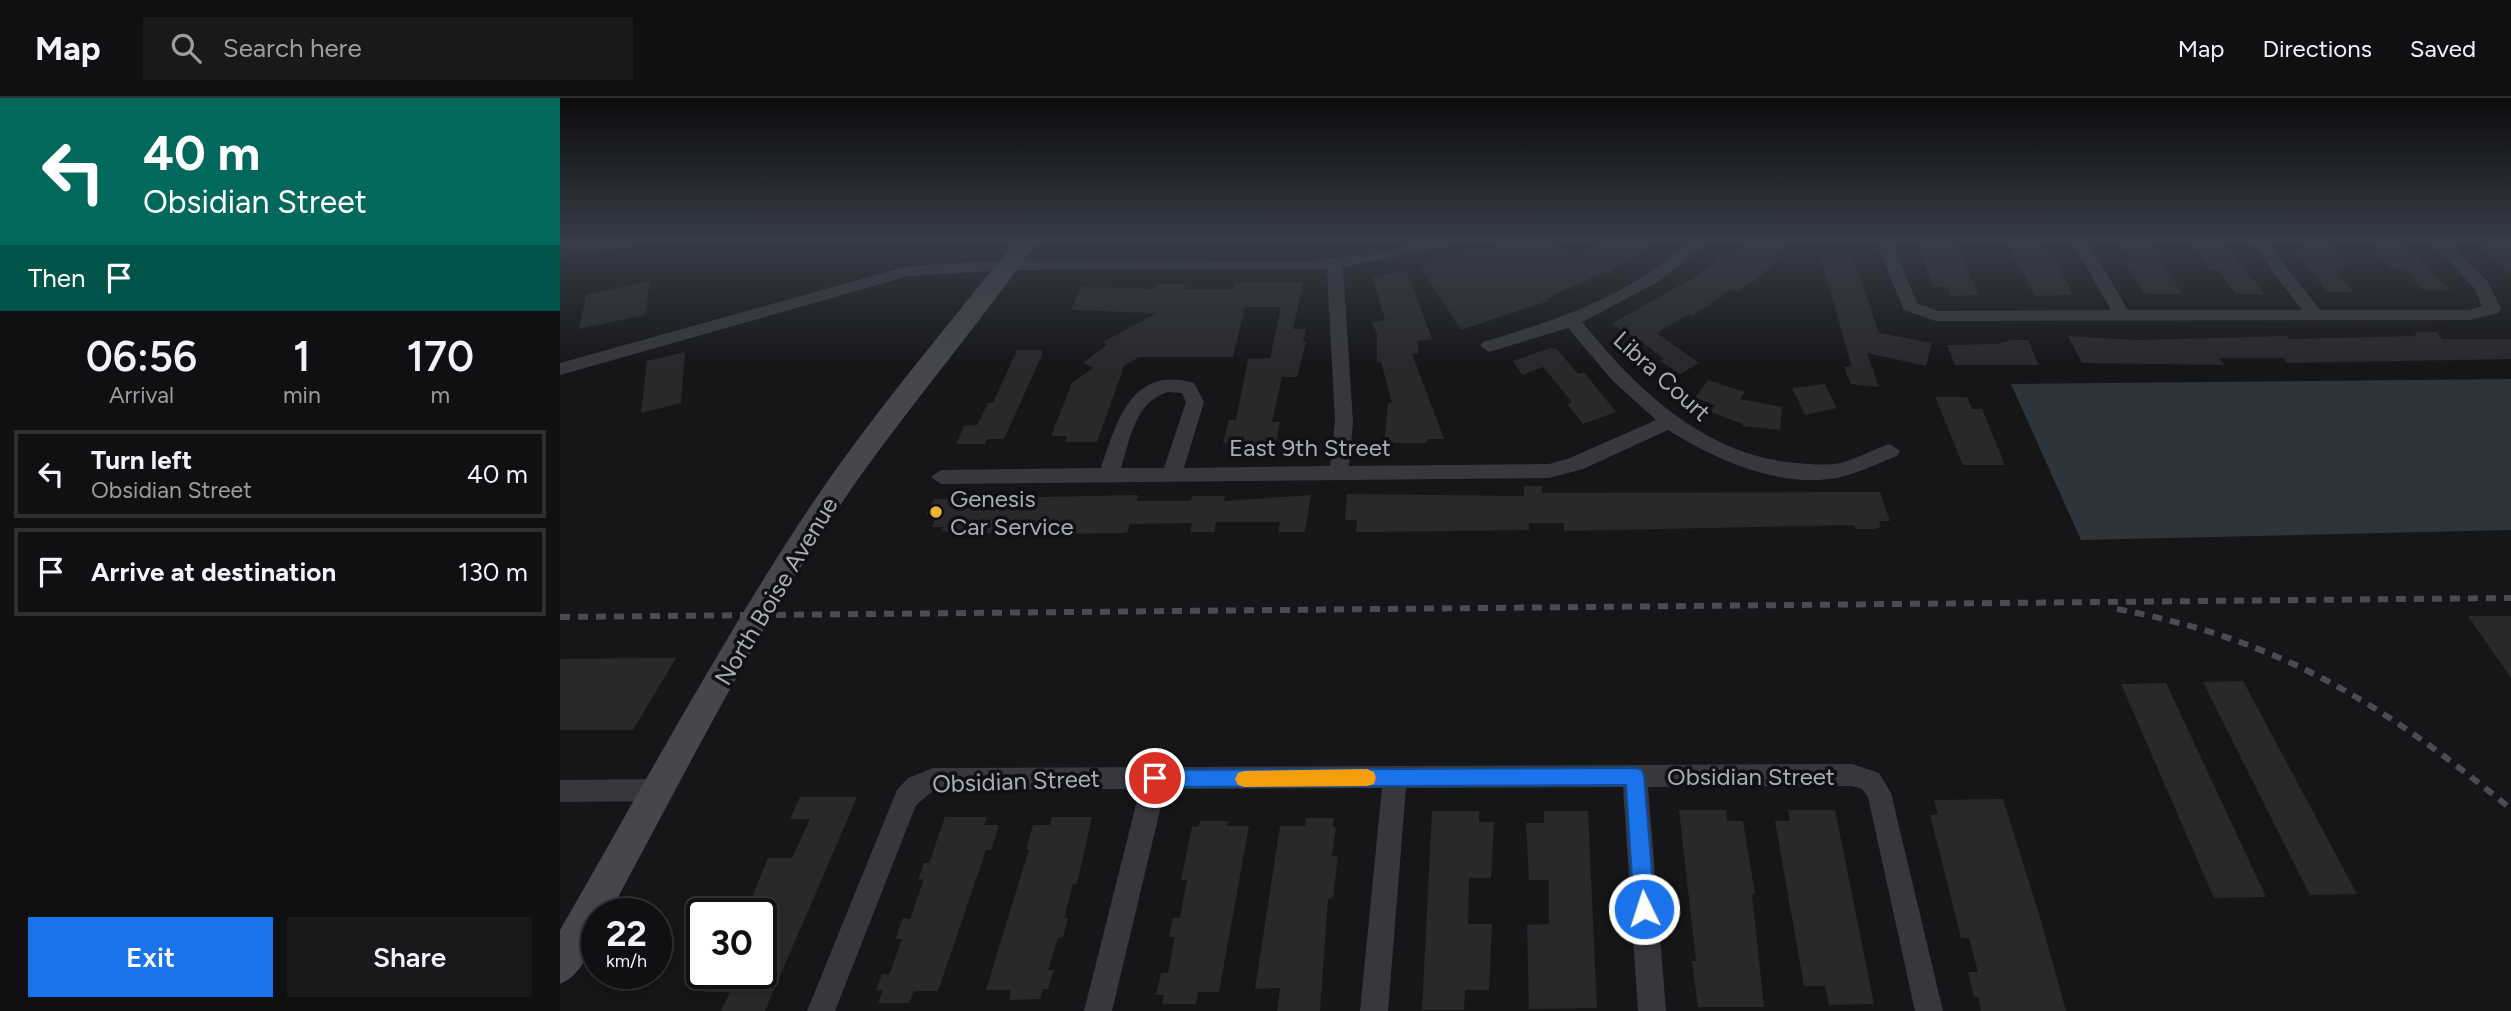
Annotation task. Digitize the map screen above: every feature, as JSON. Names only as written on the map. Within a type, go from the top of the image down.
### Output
[{"type":"street","points":[[560,369],[862,283]]},
{"type":"street","name":"North Boise Avenue","points":[[560,966],[809,530],[881,428],[995,283]]},
{"type":"street","points":[[1336,283],[1344,422],[1339,473]]},
{"type":"street","points":[[1489,346],[1573,321],[1644,283]]},
{"type":"street","points":[[1898,283],[1910,306],[1927,314],[2123,316],[2469,315],[2492,309],[2479,283]]},
{"type":"street","points":[[2104,283],[2123,316]]},
{"type":"street","points":[[2290,283],[2315,315]]},
{"type":"street","name":"Libra Court","points":[[1573,321],[1592,347],[1668,422],[1726,456],[1779,470],[1839,471],[1890,451]]},
{"type":"street","points":[[1109,475],[1136,402],[1148,390],[1168,383],[1188,387],[1195,402],[1172,474]]},
{"type":"street","name":"East 9th Street","points":[[941,477],[1549,471],[1576,464],[1668,422]]},
{"type":"street","name":"Obsidian Street","points":[[821,1011],[906,798],[917,786],[933,779],[1852,775],[1870,781],[1879,793],[1929,1011]]},
{"type":"street","points":[[1635,776],[1652,1011]]},
{"type":"street","points":[[1374,1011],[1395,777]]},
{"type":"street","points":[[1098,1011],[1155,778]]},
{"type":"street","points":[[560,791],[659,790]]},
{"type":"shaded area","points":[[2511,379],[2511,530],[2081,540],[2011,384]]},
{"type":"building","points":[[650,283],[645,315],[579,329],[586,295]]},
{"type":"building","points":[[1235,283],[1303,283],[1293,329],[1306,329],[1303,342],[1306,342],[1297,377],[1282,377],[1272,422],[1280,422],[1276,443],[1223,443],[1229,420],[1236,420],[1248,359],[1270,358],[1281,307],[1245,307],[1233,357],[1139,357],[1124,366],[1097,442],[1065,442],[1067,436],[1051,436],[1072,383],[1093,368],[1083,363],[1107,345],[1103,342],[1157,313],[1071,310],[1081,287],[1154,289],[1156,284],[1185,284],[1183,289],[1234,289]]},
{"type":"building","points":[[1375,283],[1411,283],[1432,339],[1418,341],[1418,354],[1412,354],[1444,439],[1427,439],[1427,443],[1384,443],[1388,403],[1392,402],[1381,362],[1377,363],[1377,334],[1372,322],[1385,320]]},
{"type":"building","points":[[1431,283],[1581,283],[1546,299],[1548,301],[1461,330]]},
{"type":"building","points":[[1685,283],[1751,283],[1737,292],[1731,289],[1692,316],[1689,314],[1657,333],[1699,363],[1680,374],[1660,361],[1664,359],[1637,338],[1611,324]]},
{"type":"building","points":[[1828,283],[1862,283],[1879,333],[1932,343],[1926,366],[1867,353],[1879,387],[1851,384],[1844,367],[1851,366]]},
{"type":"building","points":[[1931,283],[1973,283],[1979,295],[1950,296],[1947,287],[1933,287]]},
{"type":"building","points":[[2028,283],[2067,283],[2073,295],[2035,296]]},
{"type":"building","points":[[2138,283],[2175,283],[2182,294],[2145,294]]},
{"type":"building","points":[[2227,283],[2255,283],[2265,294],[2236,294]]},
{"type":"building","points":[[2320,283],[2346,283],[2353,292],[2327,292]]},
{"type":"building","points":[[2417,283],[2442,283],[2450,290],[2423,290]]},
{"type":"building","points":[[2414,332],[2437,332],[2442,339],[2511,339],[2511,359],[2287,363],[2284,358],[2219,358],[2224,365],[2082,363],[2068,336],[2137,340],[2287,336],[2289,339],[2417,336]]},
{"type":"building","points":[[2011,340],[2028,340],[2039,365],[1955,365],[1947,345],[1997,344]]},
{"type":"building","points":[[1550,348],[1557,349],[1578,374],[1584,372],[1616,412],[1583,424],[1567,404],[1572,402],[1543,367],[1522,375],[1513,361]]},
{"type":"building","points":[[1017,350],[1042,350],[1042,355],[1004,439],[987,439],[985,444],[956,444],[964,426],[977,425],[988,403],[993,403]]},
{"type":"building","points":[[685,352],[681,403],[641,413],[647,361]]},
{"type":"building","points":[[1708,380],[1745,392],[1740,399],[1782,407],[1780,430],[1742,426],[1743,424],[1711,412],[1715,405],[1695,398]]},
{"type":"building","points":[[1825,384],[1837,408],[1805,415],[1792,388]]},
{"type":"building","points":[[1935,397],[1967,397],[1972,409],[1982,409],[2005,465],[1963,465]]},
{"type":"building","points":[[1524,486],[1542,486],[1542,493],[1880,492],[1890,521],[1879,521],[1881,527],[1874,529],[1855,529],[1854,525],[1564,531],[1564,523],[1529,523],[1529,530],[1356,532],[1357,520],[1345,520],[1347,494],[1524,496]]},
{"type":"building","points":[[1138,495],[1137,501],[1191,501],[1192,496],[1225,496],[1224,501],[1311,495],[1305,532],[1278,532],[1280,522],[1216,522],[1214,532],[1190,532],[1192,523],[1130,524],[1127,533],[1060,534],[1063,523],[1029,523],[1026,533],[965,533],[941,531],[943,527],[932,527],[937,515],[926,515],[934,499]]},
{"type":"building","points":[[2468,616],[2511,616],[2511,678]]},
{"type":"building","points":[[676,658],[633,730],[560,730],[560,659]]},
{"type":"building","points":[[2243,681],[2357,894],[2310,895],[2203,682]]},
{"type":"building","points":[[2166,683],[2266,897],[2214,898],[2121,684]]},
{"type":"building","points":[[800,797],[857,797],[777,983],[777,898],[752,898],[768,858],[792,858],[810,819],[790,819]]},
{"type":"building","points":[[2003,799],[2066,1011],[1981,1011],[1978,997],[1974,997],[1968,972],[1978,972],[1969,938],[1961,938],[1930,815],[1938,815],[1934,800]]},
{"type":"building","points":[[1679,810],[1726,810],[1727,821],[1743,821],[1755,894],[1752,894],[1764,1007],[1698,1007],[1692,961],[1696,961]]},
{"type":"building","points":[[1788,810],[1835,810],[1874,1004],[1829,1005],[1825,986],[1804,986],[1775,821],[1790,821]]},
{"type":"building","points":[[1432,811],[1479,811],[1479,822],[1494,822],[1491,878],[1469,878],[1468,924],[1492,924],[1489,990],[1465,990],[1464,1010],[1422,1010]]},
{"type":"building","points":[[1544,811],[1588,811],[1597,1008],[1529,1009],[1527,925],[1549,924],[1549,880],[1529,880],[1526,823],[1544,823]]},
{"type":"building","points":[[945,817],[987,817],[984,825],[999,825],[991,850],[986,850],[938,991],[914,991],[909,1003],[878,1003],[883,990],[876,990],[882,974],[889,975],[902,939],[895,939],[903,918],[910,919],[924,879],[918,880],[924,863],[929,863]]},
{"type":"building","points":[[1052,817],[1092,817],[1077,884],[1073,884],[1064,918],[1068,918],[1063,937],[1058,938],[1048,970],[1054,970],[1048,989],[1043,989],[1040,999],[1009,1000],[1011,990],[986,990],[1029,849],[1026,849],[1033,825],[1050,825]]},
{"type":"building","points":[[1306,818],[1334,818],[1333,827],[1336,827],[1332,856],[1338,856],[1333,898],[1328,899],[1320,1011],[1277,1011],[1280,988],[1255,989],[1280,826],[1305,826]]},
{"type":"building","points":[[1200,821],[1228,821],[1227,826],[1249,826],[1219,992],[1198,992],[1196,1004],[1162,1004],[1164,995],[1156,995],[1161,973],[1168,973],[1175,937],[1169,937],[1173,918],[1180,918],[1187,880],[1181,880],[1192,827],[1198,827]]},
{"type":"building","points":[[706,989],[774,989],[765,1011],[721,1011],[730,992],[705,992]]},
{"type":"railway","points":[[560,617],[2511,598]]},
{"type":"railway","points":[[2117,609],[2176,622],[2230,639],[2280,658],[2328,681],[2419,738],[2511,809]]},
{"type":"slow traffic","points":[[1244,779],[1367,778]]},
{"type":"place","name":"Genesis Car Service","points":[[936,512]]},
{"type":"route","points":[[1155,778],[1635,776],[1644,909]]}]
